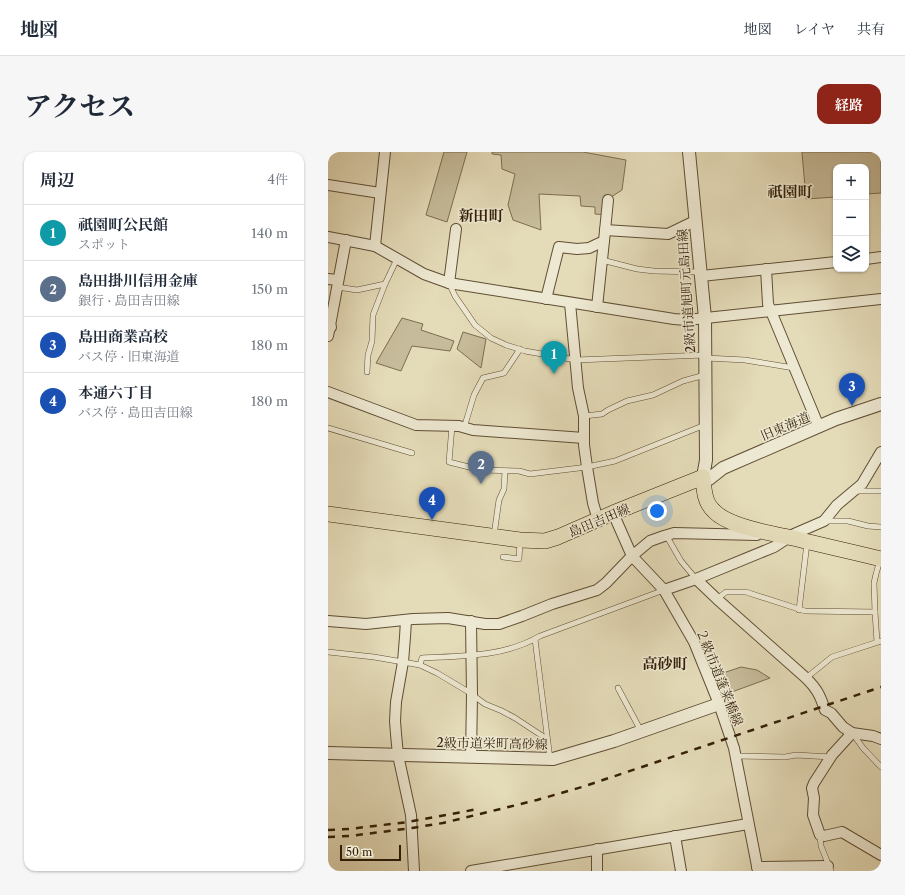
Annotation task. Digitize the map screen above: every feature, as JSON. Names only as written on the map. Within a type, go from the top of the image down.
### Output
[{"type":"main road","name":"島田吉田線","points":[[328,514],[520,540],[545,541],[703,477]]},
{"type":"main road","points":[[703,477],[706,499],[712,510],[722,518],[768,533],[881,559]]},
{"type":"street","points":[[375,246],[385,152]]},
{"type":"street","name":"2級市道旭町元島田線","points":[[689,152],[705,318],[706,460],[703,477]]},
{"type":"street","points":[[328,185],[380,193]]},
{"type":"street","points":[[598,307],[608,200]]},
{"type":"street","points":[[605,230],[668,234],[695,221]]},
{"type":"street","points":[[449,284],[456,229]]},
{"type":"street","points":[[328,237],[375,246],[424,274],[449,284],[674,319],[687,320],[881,299]]},
{"type":"street","points":[[329,330],[334,282],[346,240]]},
{"type":"street","points":[[546,299],[559,247],[576,249],[589,248],[604,240]]},
{"type":"street","points":[[869,259],[881,257]]},
{"type":"street","points":[[700,274],[833,262]]},
{"type":"street","points":[[766,269],[768,304],[819,427]]},
{"type":"street","points":[[570,302],[578,388],[584,416],[584,445],[593,503],[598,520]]},
{"type":"street","points":[[328,392],[416,425],[452,426],[473,430],[584,438]]},
{"type":"street","name":"旧東海道","points":[[703,477],[709,479],[723,468],[836,419],[881,404]]},
{"type":"street","points":[[664,590],[696,579],[774,547],[788,537],[824,521],[837,505],[862,484],[881,452]]},
{"type":"street","name":"２級市道蓬莱橋線","points":[[613,514],[632,556],[664,590],[694,642],[719,704],[734,748],[757,869]]},
{"type":"street","points":[[328,621],[366,624],[448,618],[485,624],[499,624],[552,604],[597,590],[606,583],[632,556],[650,542],[666,535],[674,533],[759,535],[768,533]]},
{"type":"street","points":[[696,579],[806,678],[820,694],[825,710],[831,713],[843,727],[852,733],[873,736],[881,739]]},
{"type":"street","points":[[406,620],[406,637],[403,662],[396,702],[396,734],[398,755],[411,815],[414,871]]},
{"type":"street","points":[[471,621],[471,757]]},
{"type":"street","name":"2級市道栄町高砂線","points":[[328,753],[553,759],[614,741],[719,704]]},
{"type":"street","points":[[852,733],[830,757],[814,783],[812,788],[814,798],[813,815],[820,835],[824,836],[842,832],[881,855]]},
{"type":"street","points":[[471,871],[748,824]]},
{"type":"street","points":[[676,836],[681,871]]},
{"type":"street","points":[[597,849],[598,871]]},
{"type":"street","points":[[757,869],[830,868]]},
{"type":"lane","points":[[367,372],[368,355],[372,341],[372,315],[397,259]]},
{"type":"lane","points":[[602,260],[637,270],[700,274]]},
{"type":"lane","points":[[334,282],[357,290],[385,284]]},
{"type":"lane","points":[[449,284],[455,296],[475,325],[491,338],[525,351],[576,360],[705,356],[745,360],[794,368]]},
{"type":"lane","points":[[464,428],[474,395],[483,378],[504,373],[520,349]]},
{"type":"lane","points":[[584,416],[602,414],[627,401],[653,395],[683,381],[705,375]]},
{"type":"lane","points":[[452,426],[449,462],[481,470],[505,472],[519,471],[530,474],[587,467],[614,461],[706,424]]},
{"type":"lane","points":[[328,428],[412,453]]},
{"type":"lane","points":[[494,536],[499,500],[504,489],[505,472]]},
{"type":"lane","points":[[854,491],[881,491]]},
{"type":"lane","points":[[824,521],[848,521],[868,526],[881,527]]},
{"type":"lane","points":[[666,535],[681,562],[696,579]]},
{"type":"lane","points":[[503,557],[519,559],[520,540]]},
{"type":"lane","points":[[799,610],[807,542]]},
{"type":"lane","points":[[806,678],[832,657],[879,642],[875,612],[874,583],[881,559]]},
{"type":"lane","points":[[420,665],[422,658],[481,655],[506,650],[664,590]]},
{"type":"lane","points":[[717,599],[726,592],[746,592],[805,611],[875,612]]},
{"type":"lane","points":[[535,638],[550,759]]},
{"type":"lane","points":[[328,652],[374,657],[420,665],[437,673],[485,704],[515,718],[547,739]]},
{"type":"lane","points":[[618,688],[641,731]]},
{"type":"lane","points":[[852,733],[863,748],[881,767]]},
{"type":"lane","points":[[735,756],[785,757],[796,755],[830,757]]},
{"type":"lane","points":[[820,835],[821,846],[830,868]]},
{"type":"shaded area","points":[[444,152],[467,152],[447,222],[426,215]]},
{"type":"shaded area","points":[[492,152],[583,152],[626,160],[622,190],[608,199],[608,215],[595,214],[595,207],[581,206],[580,196],[539,194],[541,230],[513,220],[508,205],[515,174],[502,169],[501,155],[492,154]]},
{"type":"shaded area","points":[[802,152],[881,152],[881,193],[869,194],[869,164],[833,164],[833,197],[806,199]]},
{"type":"shaded area","points":[[402,318],[423,324],[421,330],[454,341],[450,351],[412,346],[401,371],[376,363]]},
{"type":"shaded area","points":[[463,332],[486,339],[481,368],[457,349]]},
{"type":"shaded area","points":[[741,667],[757,670],[770,678],[721,696],[714,676]]},
{"type":"railway","points":[[328,837],[350,836],[443,823],[537,800],[582,787],[881,687]]},
{"type":"railway","points":[[328,830],[408,822],[478,809]]},
{"type":"place","name":"祇園町公民館","points":[[554,374]]},
{"type":"place","name":"島田商業高校","points":[[852,406]]},
{"type":"place","name":"島田掛川信用金庫","points":[[481,484]]},
{"type":"place","name":"本通六丁目","points":[[432,520]]},
{"type":"district","name":"祇園町","points":[[790,191]]},
{"type":"district","name":"新田町","points":[[481,215]]},
{"type":"district","name":"高砂町","points":[[665,663]]}]
